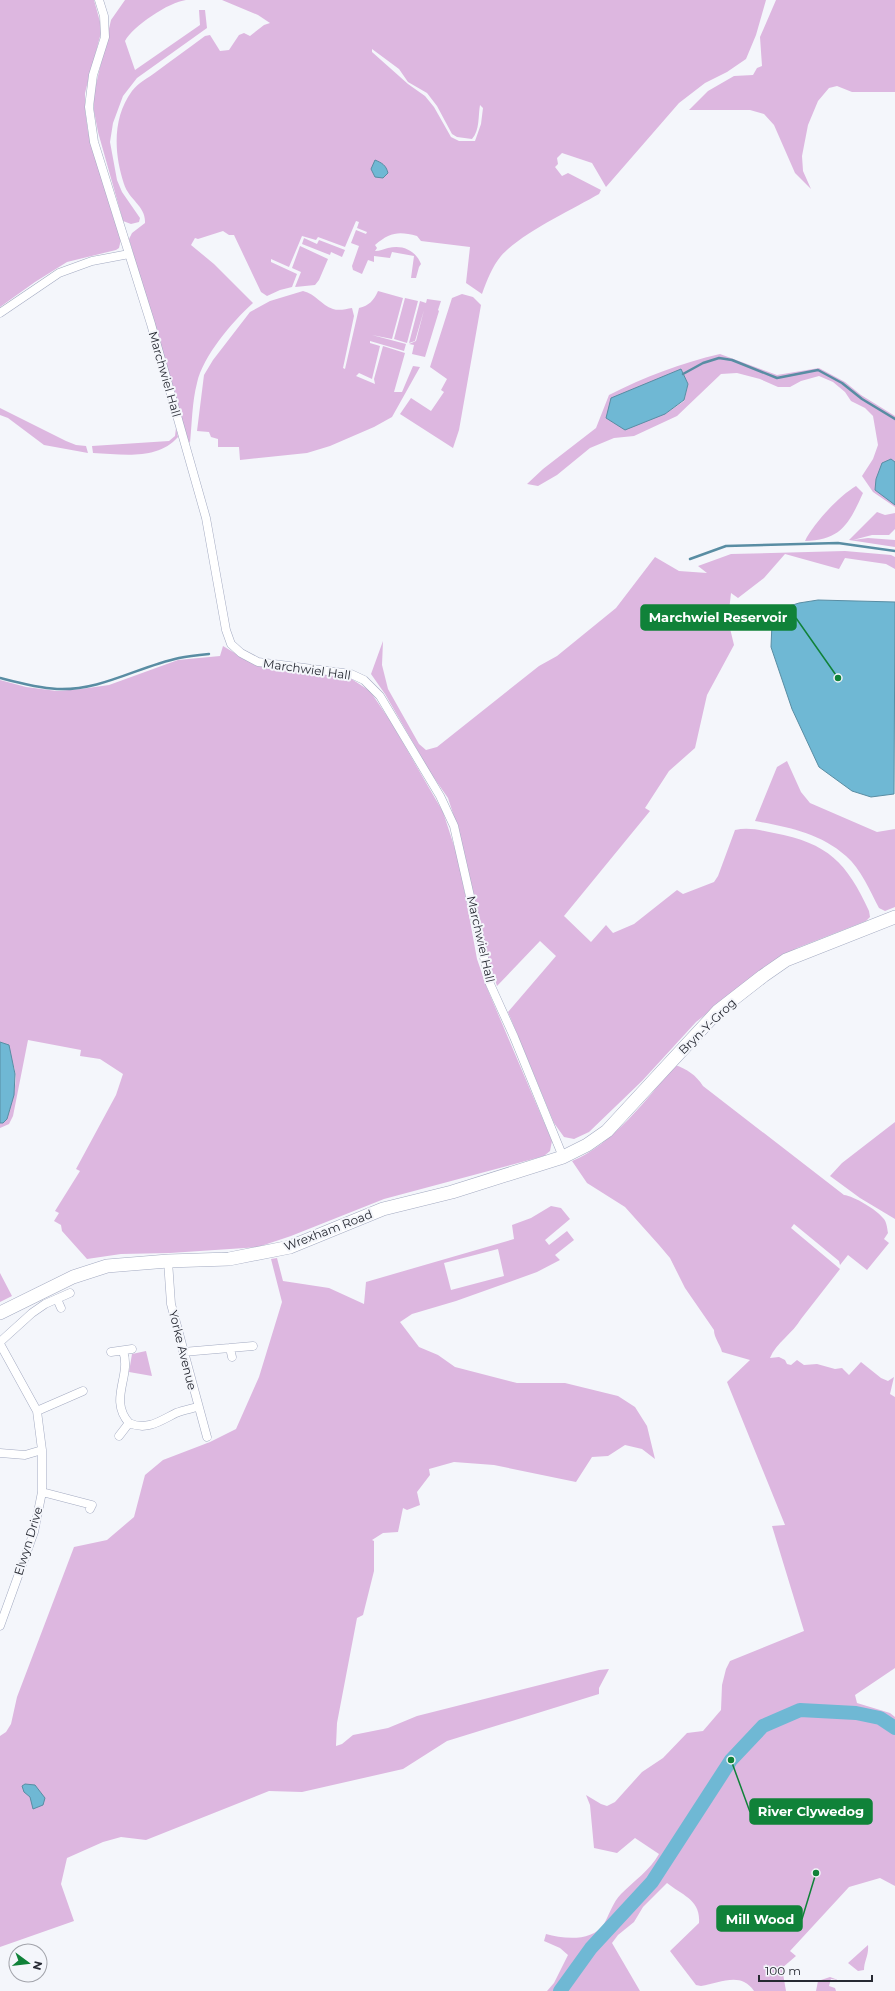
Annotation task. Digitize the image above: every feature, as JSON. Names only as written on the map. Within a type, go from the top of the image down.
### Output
[{"type":"main road","name":"Bryn-Y-Grog","points":[[563,1158],[587,1145],[607,1131],[718,1012],[763,976],[786,960],[895,917]]},
{"type":"main road","name":"Wrexham Road","points":[[0,1313],[73,1277],[107,1266],[168,1261],[230,1259],[290,1247],[383,1209],[452,1192],[563,1158]]},
{"type":"street","name":"Marchwiel Hall","points":[[99,0],[104,16],[105,37],[93,75],[89,107],[94,142],[129,254],[206,518],[226,630],[231,644],[241,653],[258,662],[351,674],[364,680],[380,696],[440,796],[454,826],[490,984],[514,1037],[563,1158]]},
{"type":"street","points":[[0,313],[59,272],[92,261],[129,254]]},
{"type":"street","name":"Yorke Avenue","points":[[168,1261],[171,1304],[207,1437]]},
{"type":"street","points":[[0,1343],[32,1313],[70,1293]]},
{"type":"street","points":[[57,1299],[61,1308]]},
{"type":"street","name":"Elwyn Drive","points":[[0,1343],[37,1411],[42,1450],[42,1492],[34,1532],[0,1625]]},
{"type":"street","points":[[183,1352],[231,1352],[253,1346]]},
{"type":"street","points":[[111,1352],[128,1350],[119,1401],[121,1411],[128,1423],[136,1426],[151,1425],[182,1411],[198,1407]]},
{"type":"street","points":[[37,1411],[77,1400],[83,1392]]},
{"type":"street","points":[[119,1436],[128,1423]]},
{"type":"street","points":[[0,1452],[25,1455],[42,1450]]},
{"type":"street","points":[[42,1492],[92,1504]]},
{"type":"shaded area","points":[[0,0],[94,0],[102,29],[85,93],[85,110],[88,132],[121,239],[119,248],[116,250],[67,262],[35,282],[0,307]]},
{"type":"shaded area","points":[[125,0],[186,0],[170,5],[161,10],[143,22],[129,35],[125,41],[135,70],[200,25],[199,10],[205,10],[207,28],[137,78],[123,96],[113,123],[110,142],[117,180],[122,192],[140,218],[139,222],[131,224],[123,221],[98,132],[94,111],[94,93],[111,20]]},
{"type":"shaded area","points":[[222,0],[766,0],[756,35],[746,59],[727,72],[705,83],[679,103],[606,187],[592,163],[562,153],[557,158],[558,164],[555,167],[562,176],[568,173],[601,190],[599,194],[562,214],[521,239],[510,248],[501,256],[495,265],[482,294],[466,283],[470,247],[421,241],[417,236],[411,234],[400,233],[385,237],[375,245],[377,248],[375,251],[399,247],[412,252],[419,259],[421,264],[416,278],[411,278],[414,256],[392,252],[390,258],[374,256],[374,262],[368,260],[362,274],[353,270],[352,266],[359,246],[351,243],[356,230],[366,234],[367,232],[357,228],[359,222],[356,221],[345,247],[318,237],[316,240],[302,236],[289,267],[271,259],[271,262],[297,274],[292,287],[280,290],[267,296],[261,292],[234,235],[229,235],[223,231],[198,239],[195,238],[191,245],[214,264],[253,303],[219,340],[200,373],[194,398],[190,443],[186,437],[129,239],[132,233],[145,223],[145,217],[140,207],[126,190],[124,184],[118,161],[118,124],[126,102],[134,88],[140,83],[205,36],[210,35],[220,51],[229,50],[239,35],[244,33],[250,36],[264,25],[270,23],[258,15]],"holes":[[[372,49],[399,69],[408,82],[427,93],[437,106],[452,134],[457,137],[472,139],[475,135],[478,127],[480,105],[483,108],[481,124],[475,141],[459,141],[451,137],[434,107],[425,96],[408,84],[372,52]]]},
{"type":"shaded area","points":[[776,0],[895,0],[895,92],[852,92],[837,86],[829,88],[818,101],[808,125],[802,156],[803,171],[811,189],[795,173],[774,125],[764,114],[750,110],[689,110],[708,91],[734,76],[753,75],[757,68],[762,66],[760,37]]},
{"type":"shaded area","points":[[304,238],[317,244],[319,240],[345,250],[342,257],[331,252],[330,255],[302,244]]},
{"type":"shaded area","points":[[300,246],[328,259],[319,280],[315,285],[295,287],[301,272],[292,268]]},
{"type":"shaded area","points":[[303,291],[308,292],[325,305],[335,310],[352,308],[354,316],[343,368],[345,369],[359,308],[366,306],[371,302],[378,291],[403,298],[392,339],[372,335],[406,344],[404,351],[370,341],[370,343],[380,346],[372,379],[359,373],[356,376],[375,384],[374,379],[383,346],[405,353],[394,392],[402,392],[413,366],[420,367],[392,417],[374,427],[330,446],[307,453],[240,460],[239,447],[218,447],[218,439],[211,437],[209,432],[197,431],[204,375],[213,360],[250,312],[270,301]]},
{"type":"shaded area","points":[[462,294],[473,297],[481,305],[459,430],[453,448],[400,414],[411,398],[431,411],[444,392],[441,390],[447,379],[430,367],[452,298]]},
{"type":"shaded area","points":[[405,298],[418,301],[407,343],[394,339]]},
{"type":"shaded area","points":[[427,299],[441,301],[425,357],[412,354],[414,345],[409,344],[416,341],[424,310],[415,341],[409,343],[420,301],[426,303]]},
{"type":"shaded area","points":[[720,354],[777,375],[819,368],[845,382],[861,395],[895,416],[895,507],[873,492],[862,476],[873,459],[878,445],[873,416],[865,408],[851,401],[845,392],[833,382],[819,376],[801,381],[790,387],[778,387],[760,379],[737,373],[721,374],[677,416],[634,436],[614,438],[590,448],[557,475],[538,486],[527,484],[543,469],[596,428],[609,395],[663,371]],"holes":[[[680,369],[688,384],[684,401],[665,414]]]},
{"type":"shaded area","points":[[0,408],[66,441],[76,445],[86,446],[88,453],[44,445],[8,418],[0,415]]},
{"type":"shaded area","points":[[176,428],[178,437],[169,445],[160,450],[149,453],[127,455],[93,453],[92,446],[169,441],[175,436]]},
{"type":"shaded area","points":[[856,486],[863,493],[848,522],[835,534],[817,540],[805,541],[827,511],[842,496]]},
{"type":"shaded area","points":[[877,512],[885,515],[895,513],[895,529],[889,535],[872,535],[853,540],[868,538],[895,540],[895,547],[849,540]]},
{"type":"shaded area","points":[[845,551],[891,555],[895,557],[895,569],[886,564],[845,558],[839,569],[785,554],[764,578],[738,598],[731,593],[728,620],[734,645],[707,695],[695,748],[669,771],[645,808],[650,811],[564,916],[591,942],[606,925],[613,933],[634,924],[677,890],[683,894],[714,882],[718,876],[735,830],[749,829],[793,837],[822,849],[844,868],[861,894],[869,911],[870,917],[866,921],[797,948],[767,966],[696,1022],[642,1081],[589,1132],[574,1139],[564,1137],[554,1123],[508,1012],[556,956],[540,941],[497,986],[487,954],[458,829],[448,798],[430,772],[385,694],[371,674],[383,641],[382,665],[388,689],[419,744],[426,750],[437,747],[539,666],[557,656],[616,608],[655,557],[679,571],[707,573],[698,566],[731,554]]},
{"type":"shaded area","points":[[223,646],[253,664],[350,678],[370,691],[391,722],[443,812],[459,861],[477,959],[487,988],[552,1141],[550,1151],[544,1156],[384,1199],[291,1236],[258,1247],[170,1253],[121,1254],[87,1259],[62,1231],[61,1225],[54,1221],[59,1213],[55,1211],[80,1171],[76,1169],[116,1095],[123,1074],[100,1059],[80,1056],[81,1050],[28,1040],[13,1116],[9,1124],[0,1128],[0,1123],[7,1119],[16,1078],[11,1059],[2,1042],[0,1042],[0,680],[26,687],[57,691],[109,685],[178,660],[220,656]]},
{"type":"shaded area","points":[[787,761],[801,792],[810,803],[877,832],[895,829],[895,907],[885,911],[879,908],[865,880],[856,867],[836,848],[803,832],[755,821],[777,767]]},
{"type":"shaded area","points":[[675,1065],[691,1073],[703,1086],[844,1195],[871,1207],[880,1215],[887,1225],[888,1233],[884,1239],[889,1243],[867,1270],[848,1255],[840,1265],[839,1261],[794,1224],[791,1228],[840,1269],[798,1324],[776,1348],[770,1358],[779,1357],[785,1360],[787,1364],[791,1365],[797,1360],[804,1365],[817,1364],[835,1369],[842,1368],[849,1375],[861,1362],[881,1378],[888,1381],[894,1377],[890,1394],[895,1397],[895,1668],[855,1695],[857,1703],[890,1713],[895,1717],[895,1886],[880,1878],[849,1887],[790,1951],[796,1956],[782,1968],[786,1991],[754,1991],[743,1981],[737,1980],[723,1981],[701,1986],[696,1985],[670,1951],[699,1923],[699,1915],[694,1903],[667,1883],[643,1907],[634,1922],[618,1935],[612,1943],[640,1991],[547,1991],[554,1983],[568,1955],[560,1948],[544,1941],[546,1934],[577,1938],[592,1934],[599,1930],[604,1924],[618,1897],[646,1870],[659,1854],[635,1838],[617,1853],[594,1848],[590,1805],[586,1795],[607,1806],[615,1802],[642,1772],[663,1758],[687,1733],[703,1731],[721,1710],[722,1685],[726,1669],[730,1661],[804,1631],[772,1526],[785,1525],[727,1382],[750,1360],[722,1352],[714,1330],[685,1288],[670,1258],[625,1207],[587,1183],[572,1161],[587,1154],[615,1132],[641,1106]]},
{"type":"shaded area","points":[[895,1122],[895,1219],[860,1198],[830,1176],[842,1163]]},
{"type":"shaded area","points":[[551,1206],[561,1208],[570,1219],[545,1240],[549,1245],[567,1231],[574,1240],[555,1255],[560,1260],[537,1272],[456,1301],[412,1314],[400,1322],[419,1347],[438,1355],[455,1367],[517,1383],[565,1383],[618,1396],[635,1407],[647,1426],[655,1459],[642,1449],[625,1445],[608,1456],[592,1457],[576,1482],[494,1465],[454,1462],[429,1469],[430,1475],[417,1492],[420,1505],[407,1510],[403,1508],[398,1532],[383,1533],[372,1540],[374,1541],[374,1571],[363,1615],[357,1618],[337,1723],[336,1746],[342,1744],[353,1735],[388,1728],[417,1716],[599,1670],[609,1669],[599,1688],[599,1694],[447,1741],[403,1769],[302,1792],[269,1791],[146,1840],[121,1837],[103,1842],[67,1858],[61,1884],[74,1921],[0,1947],[0,1736],[6,1732],[11,1724],[17,1697],[74,1547],[107,1540],[134,1517],[145,1475],[163,1460],[210,1442],[236,1429],[259,1377],[282,1302],[271,1259],[277,1258],[283,1281],[329,1288],[364,1304],[366,1282],[514,1239],[512,1225],[531,1218]],"holes":[[[498,1249],[504,1276],[451,1290],[444,1263]]]},
{"type":"shaded area","points":[[0,1273],[12,1296],[0,1302]]},
{"type":"shaded area","points":[[146,1351],[152,1376],[129,1372],[132,1354]]},
{"type":"shaded area","points":[[868,1945],[864,1970],[858,1971],[848,1963]]},
{"type":"shaded area","points":[[830,1977],[838,1980],[831,1979],[829,1986],[835,1988],[836,1991],[816,1991],[818,1981]]},
{"type":"water","points":[[375,160],[380,162],[387,170],[388,173],[383,178],[375,177],[371,169]]},
{"type":"water","points":[[681,369],[688,384],[684,400],[665,414],[625,430],[606,418],[611,398]]},
{"type":"water","points":[[891,459],[895,462],[895,505],[875,490],[876,479],[882,463]]},
{"type":"water","points":[[818,600],[895,602],[894,794],[871,797],[852,791],[819,767],[792,709],[771,647],[772,623],[780,609],[799,603]]},
{"type":"water","points":[[0,1042],[9,1045],[15,1074],[14,1095],[7,1119],[3,1123],[0,1123]]},
{"type":"water","points":[[25,1784],[35,1785],[45,1798],[43,1805],[33,1809],[30,1797],[24,1792],[22,1786]]},
{"type":"waterway","points":[[683,374],[703,363],[719,358],[732,360],[777,378],[818,370],[842,383],[862,399],[895,419]]},
{"type":"waterway","points":[[690,559],[726,546],[838,543],[895,551]]},
{"type":"waterway","points":[[0,678],[42,688],[73,689],[104,682],[179,658],[209,654]]},
{"type":"waterway","points":[[560,1991],[591,1948],[652,1882],[731,1760],[763,1726],[800,1710],[856,1713],[880,1718],[895,1728]]},
{"type":"place","name":"Marchwiel Reservoir","points":[[838,678]]},
{"type":"place","name":"River Clywedog","points":[[731,1760]]},
{"type":"place","name":"Mill Wood","points":[[816,1873]]}]
